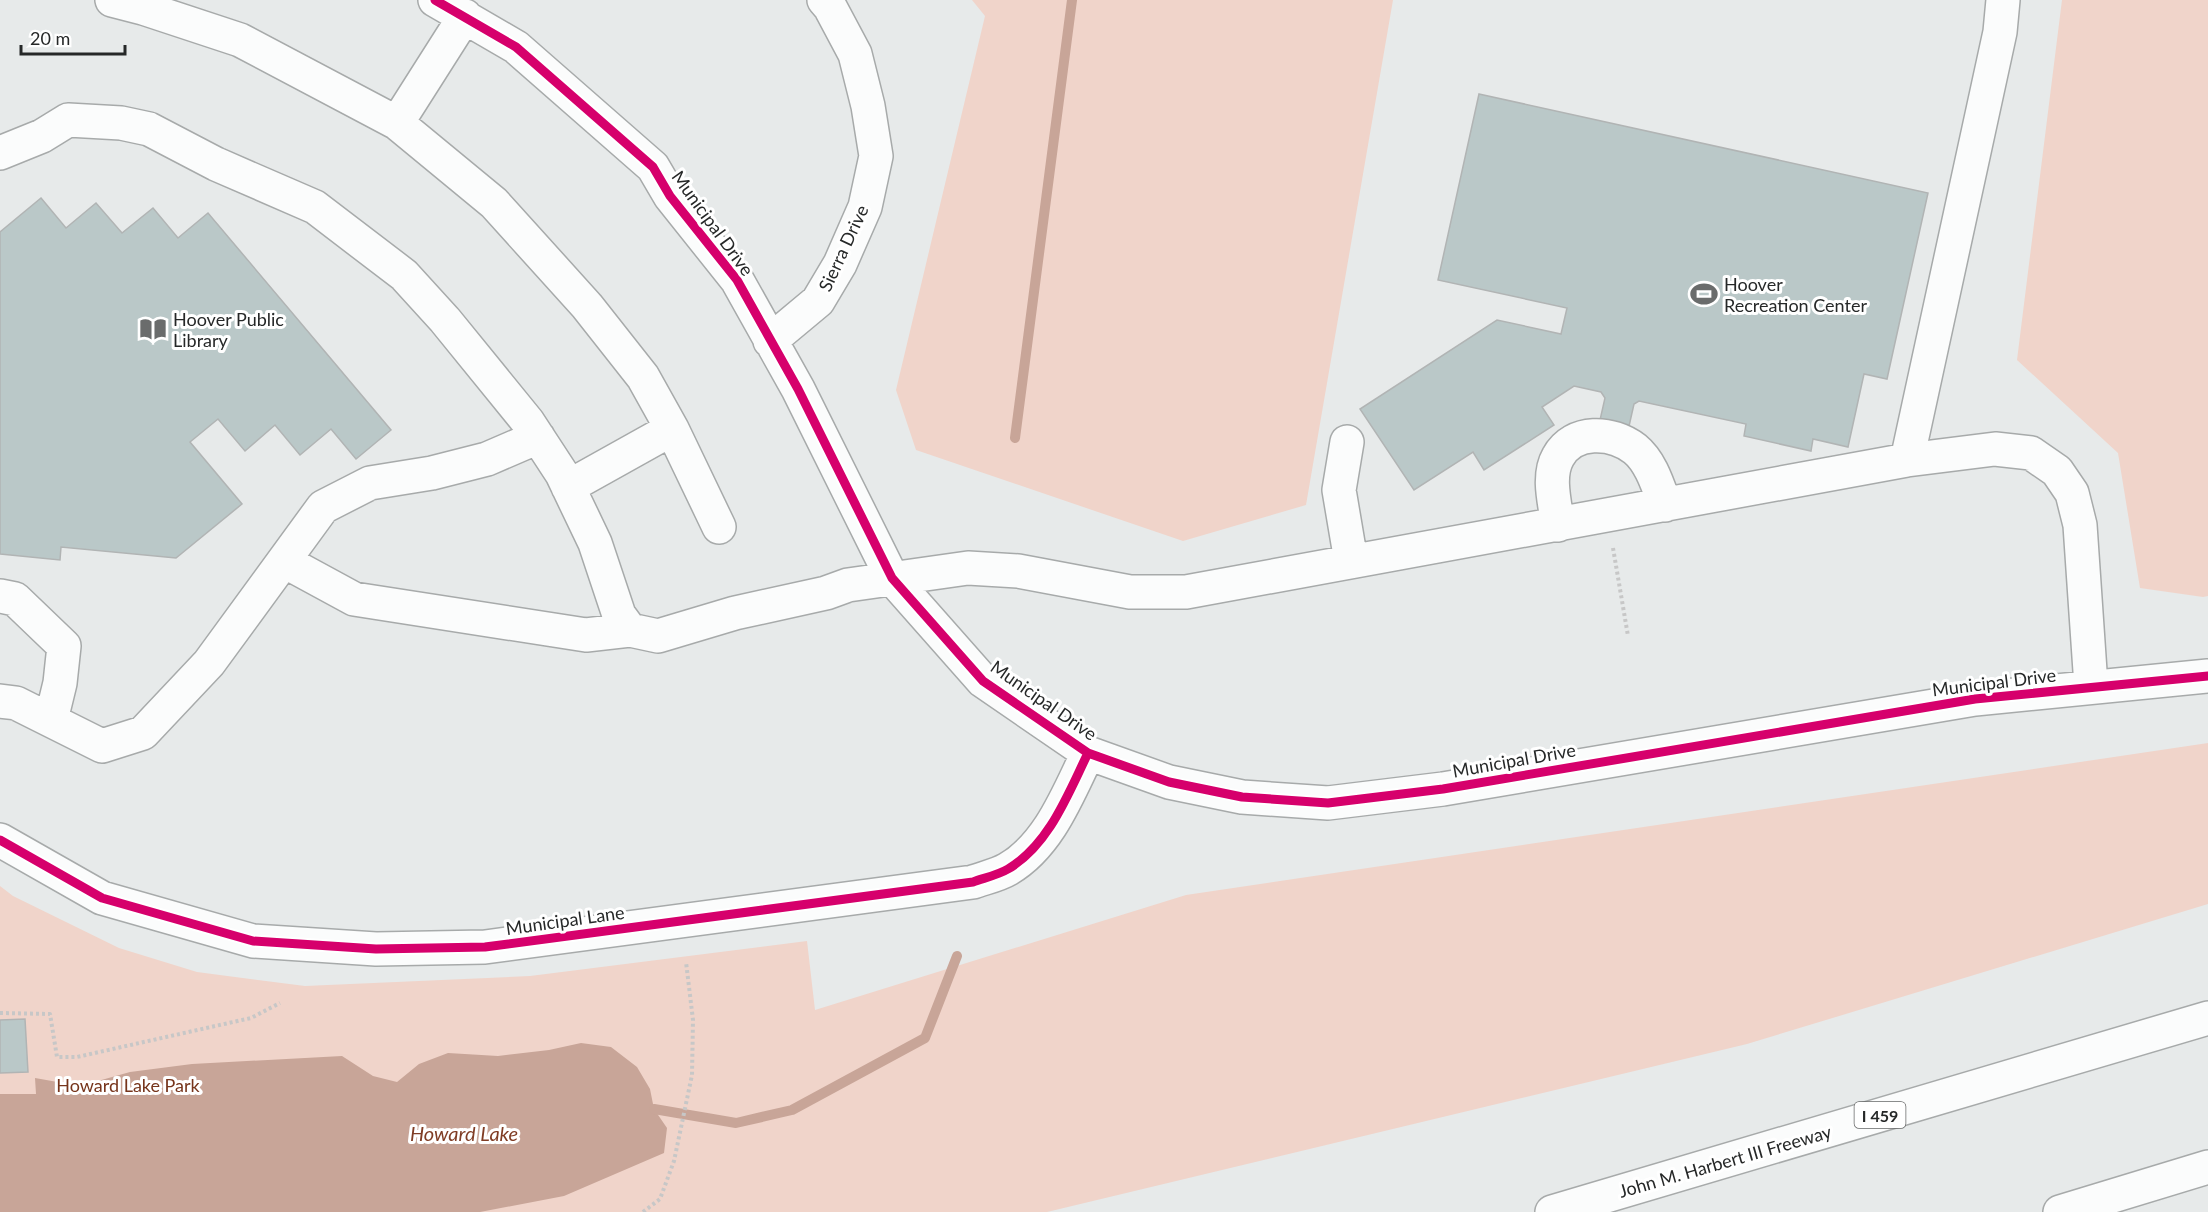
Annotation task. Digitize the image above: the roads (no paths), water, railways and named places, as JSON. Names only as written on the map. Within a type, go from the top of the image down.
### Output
[{"type":"main road","points":[[112,0],[240,40],[397,123],[494,203],[571,289],[643,377],[672,429],[718,527]]},
{"type":"main road","name":"Municipal Drive","points":[[435,0],[516,46],[653,167],[670,196],[737,280],[798,389],[892,578],[983,681],[1088,753],[1169,782],[1242,796],[1328,803],[1443,789],[1975,699],[2208,676]]},
{"type":"main road","name":"Sierra Drive","points":[[770,341],[818,301],[840,264],[865,207],[876,156],[868,106],[855,54],[824,0]]},
{"type":"main road","points":[[1907,460],[2000,32],[2003,0]]},
{"type":"main road","points":[[397,123],[465,16]]},
{"type":"main road","points":[[0,153],[42,136],[68,120],[121,123],[149,129],[216,164],[315,207],[404,275],[481,364],[538,437],[562,474],[595,543],[619,615],[630,630]]},
{"type":"main road","points":[[568,487],[672,429]]},
{"type":"main road","points":[[1558,525],[1552,480],[1558,457],[1571,442],[1585,435],[1613,438],[1635,449],[1651,470],[1665,505]]},
{"type":"main road","points":[[0,700],[16,703],[102,746],[143,733],[209,663],[323,507],[370,483],[432,473],[487,459],[538,437]]},
{"type":"main road","points":[[1347,442],[1339,489],[1351,561]]},
{"type":"main road","points":[[284,561],[354,598],[585,635],[630,630],[658,636],[735,613],[826,593],[848,585],[968,568],[1018,571],[1131,592],[1186,592],[1907,460],[1995,449],[2031,453],[2057,471],[2072,493],[2080,525],[2091,686]]},
{"type":"main road","points":[[0,596],[15,599],[64,646],[60,683],[51,720]]},
{"type":"main road","name":"Municipal Lane","points":[[0,840],[102,898],[253,941],[376,949],[485,947],[973,882],[1007,870],[1036,848],[1064,801],[1088,753]]},
{"type":"main road","name":"John M. Harbert III Freeway","points":[[1552,1212],[2208,1018]]},
{"type":"main road","points":[[2060,1212],[2208,1167]]},
{"type":"water","name":"Howard Lake","points":[[581,1043],[611,1047],[637,1067],[650,1089],[654,1109],[667,1128],[664,1153],[564,1196],[480,1212],[0,1212],[0,1094],[36,1094],[35,1078],[80,1086],[130,1072],[192,1064],[342,1056],[373,1076],[397,1082],[419,1064],[448,1053],[498,1056],[549,1050]]},
{"type":"waterway","points":[[1015,438],[1072,0]]},
{"type":"waterway","points":[[654,1109],[736,1123],[792,1110],[925,1038],[957,956]]},
{"type":"place","name":"Hoover Recreation Center","points":[[1704,294]]},
{"type":"place","name":"Hoover Public Library","points":[[153,329]]},
{"type":"park label","name":"Howard Lake Park","points":[[128,1085]]}]
